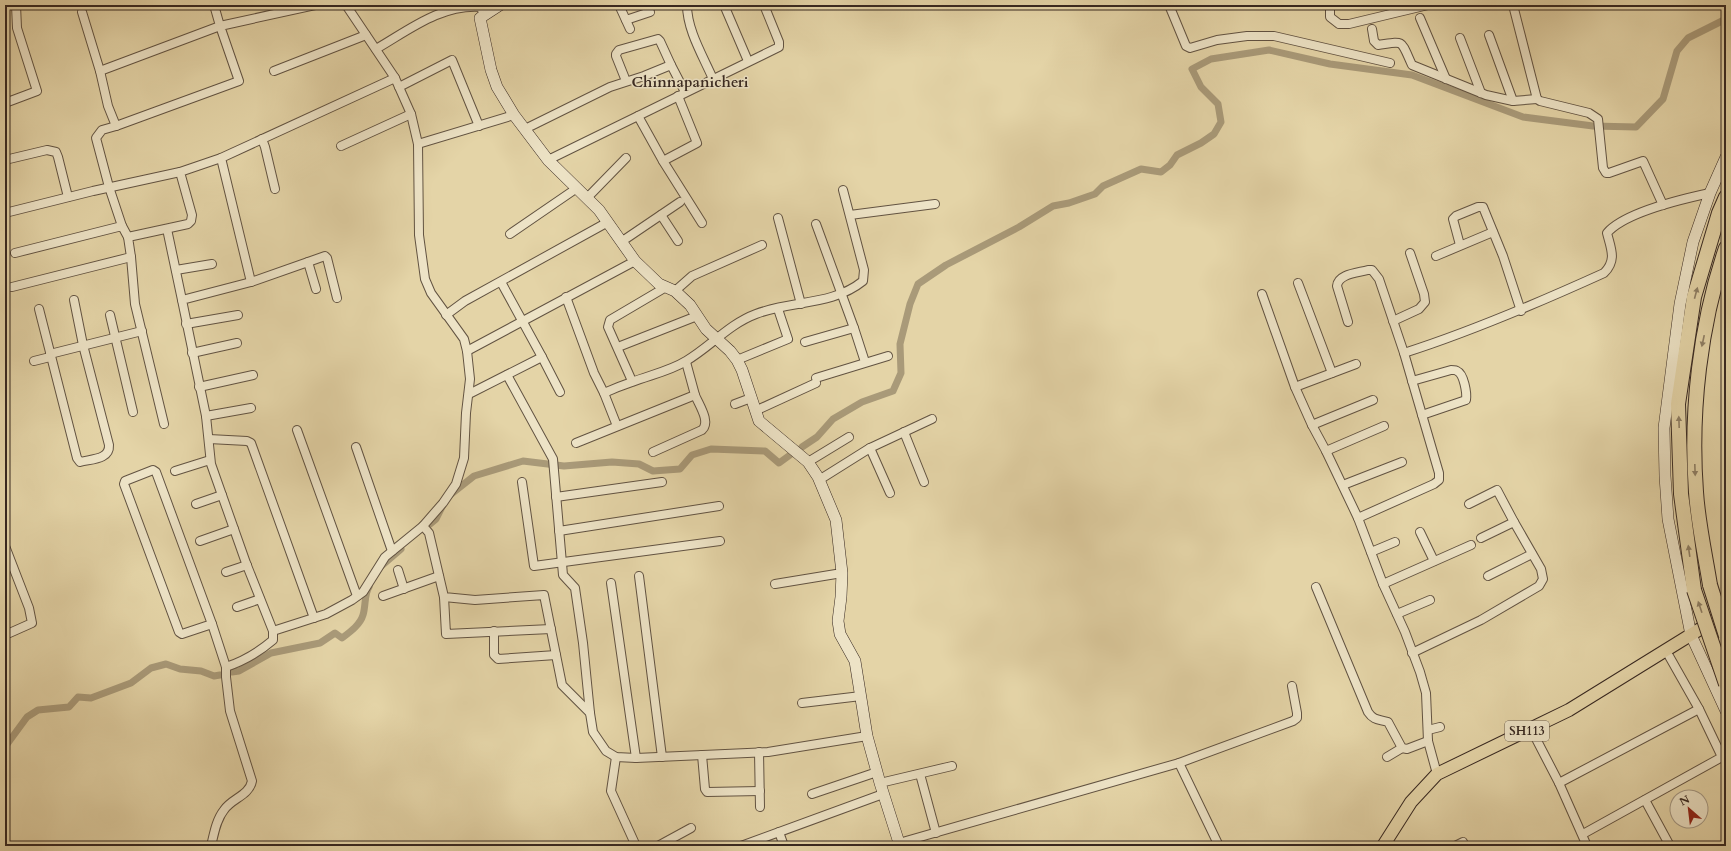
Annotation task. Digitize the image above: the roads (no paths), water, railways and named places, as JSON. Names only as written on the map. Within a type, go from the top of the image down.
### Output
[{"type":"highway","points":[[1726,197],[1719,213],[1694,297],[1678,404],[1681,494],[1694,590],[1726,684]]},
{"type":"highway","points":[[1726,248],[1702,348],[1694,445],[1696,493],[1710,585],[1726,636]]},
{"type":"main road","name":"SH113","points":[[1391,846],[1416,806],[1437,781],[1607,697],[1668,656],[1726,613]]},
{"type":"main road","name":"SH113","points":[[1383,846],[1411,802],[1437,774],[1533,733],[1594,695],[1693,638],[1726,621]]},
{"type":"street","points":[[5,103],[37,91],[17,28],[16,5]]},
{"type":"street","points":[[164,424],[135,304],[128,237],[122,226],[109,187],[96,138],[102,130],[239,81],[214,5]]},
{"type":"street","points":[[100,71],[220,26],[315,5]]},
{"type":"street","points":[[273,631],[326,614],[363,592],[385,557],[423,526],[443,503],[456,484],[464,458],[470,379],[467,351],[464,339],[431,293],[425,279],[419,235],[418,144],[411,114],[395,78],[346,5]]},
{"type":"street","points":[[376,49],[435,14],[467,5],[481,7],[484,16]]},
{"type":"street","points":[[500,5],[480,18],[491,70],[497,86],[514,115],[548,160],[599,210],[635,260],[659,284],[670,289],[690,305],[706,330],[730,351],[737,360],[759,421],[808,462],[819,480],[836,520],[842,574],[838,621],[840,634],[855,661],[867,736],[883,794],[900,845],[936,833],[1179,763],[1294,721],[1297,718],[1297,713],[1292,686]]},
{"type":"street","points":[[619,5],[630,29]]},
{"type":"street","points":[[686,5],[691,27],[713,79]]},
{"type":"street","points":[[724,5],[748,61]]},
{"type":"street","points":[[548,160],[748,61],[776,49],[780,45],[764,5]]},
{"type":"street","points":[[1169,5],[1186,46],[1190,48],[1217,40],[1247,36],[1274,36],[1390,63]]},
{"type":"street","points":[[1333,5],[1330,6],[1330,17],[1339,24],[1349,24],[1428,5]]},
{"type":"street","points":[[1513,5],[1537,99]]},
{"type":"street","points":[[82,12],[100,71],[108,106],[116,126]]},
{"type":"street","points":[[626,20],[650,12]]},
{"type":"street","points":[[1420,18],[1446,79]]},
{"type":"street","points":[[1372,29],[1374,41],[1378,45],[1399,42],[1404,48],[1412,65],[1481,94],[1513,101],[1537,99],[1589,113],[1598,119],[1604,171],[1609,173],[1642,161],[1663,205]]},
{"type":"street","points":[[274,71],[366,35]]},
{"type":"street","points":[[1489,35],[1513,101]]},
{"type":"street","points":[[1460,38],[1481,94]]},
{"type":"street","points":[[626,81],[616,56],[619,50],[658,39],[671,64],[697,143],[663,161]]},
{"type":"street","points":[[399,87],[452,60],[479,126]]},
{"type":"street","points":[[524,129],[610,87],[671,64]]},
{"type":"street","points":[[5,213],[109,187],[180,172],[221,158],[395,78]]},
{"type":"street","points":[[341,146],[411,114]]},
{"type":"street","points":[[418,144],[514,115]]},
{"type":"street","points":[[638,116],[663,161],[702,223]]},
{"type":"street","points":[[262,139],[266,147],[275,189]]},
{"type":"street","points":[[5,160],[47,150],[56,152],[68,197]]},
{"type":"street","points":[[1726,157],[1710,194],[1693,242],[1680,304],[1664,428],[1668,519],[1693,638],[1726,711]]},
{"type":"street","points":[[221,158],[251,282]]},
{"type":"street","points":[[587,198],[626,158]]},
{"type":"street","points":[[128,237],[188,224],[191,221],[192,216],[180,172]]},
{"type":"street","points":[[510,234],[577,188]]},
{"type":"street","points":[[604,393],[632,381],[657,374],[686,362],[716,338],[743,320],[757,314],[833,297],[855,287],[862,281],[864,270],[843,190]]},
{"type":"street","points":[[1404,353],[1452,338],[1521,310],[1604,273],[1610,267],[1613,258],[1607,233],[1612,227],[1621,221],[1674,201],[1710,194]]},
{"type":"street","points":[[621,242],[680,202]]},
{"type":"street","points":[[850,214],[935,204]]},
{"type":"street","points":[[1460,245],[1452,221],[1456,216],[1480,206],[1485,211],[1521,310]]},
{"type":"street","points":[[661,215],[678,241]]},
{"type":"street","points":[[778,218],[801,304]]},
{"type":"street","points":[[446,315],[465,301],[608,222]]},
{"type":"street","points":[[816,224],[865,362]]},
{"type":"street","points":[[15,252],[122,226]]},
{"type":"street","points":[[167,229],[206,416],[210,460],[247,565],[273,631],[273,640],[252,656],[226,667]]},
{"type":"street","points":[[1436,256],[1493,232]]},
{"type":"street","points":[[632,381],[608,327],[610,320],[692,276],[762,245]]},
{"type":"street","points":[[1393,322],[1419,309],[1424,302],[1424,294],[1410,253]]},
{"type":"street","points":[[182,300],[251,282],[325,256],[327,258],[337,298]]},
{"type":"street","points":[[12,287],[131,257]]},
{"type":"street","points":[[467,351],[635,260]]},
{"type":"street","points":[[308,262],[316,289]]},
{"type":"street","points":[[176,270],[212,264]]},
{"type":"street","points":[[1348,322],[1337,283],[1341,278],[1372,270],[1379,279],[1404,353],[1439,473],[1438,480],[1434,484],[1358,518]]},
{"type":"street","points":[[501,282],[560,392]]},
{"type":"street","points":[[1298,283],[1332,373]]},
{"type":"street","points":[[1262,294],[1295,387],[1312,426],[1326,451],[1358,518],[1383,584],[1397,614],[1420,672],[1426,693],[1428,741],[1437,774]]},
{"type":"street","points":[[566,297],[594,373],[604,393],[617,426]]},
{"type":"street","points":[[39,309],[76,456],[80,462],[102,457],[108,451],[109,445],[83,345],[74,300]]},
{"type":"street","points":[[737,360],[788,339],[778,309]]},
{"type":"street","points":[[110,314],[133,412]]},
{"type":"street","points":[[186,324],[238,315]]},
{"type":"street","points":[[618,347],[697,316]]},
{"type":"street","points":[[805,342],[854,328]]},
{"type":"street","points":[[34,361],[50,357],[50,354],[142,331]]},
{"type":"street","points":[[192,353],[237,343]]},
{"type":"street","points":[[755,411],[816,380],[865,362],[888,356]]},
{"type":"street","points":[[469,394],[542,358]]},
{"type":"street","points":[[653,452],[702,430],[705,427],[705,420],[686,362]]},
{"type":"street","points":[[1295,387],[1356,364]]},
{"type":"street","points":[[1412,381],[1451,370],[1457,370],[1463,379],[1467,397],[1466,400],[1422,415]]},
{"type":"street","points":[[199,387],[253,375]]},
{"type":"street","points":[[507,375],[553,459],[563,575],[575,588],[593,732],[606,751],[616,758],[759,752],[867,736]]},
{"type":"street","points":[[576,443],[696,395]]},
{"type":"street","points":[[735,404],[751,398]]},
{"type":"street","points":[[1312,426],[1373,400]]},
{"type":"street","points":[[206,416],[251,408]]},
{"type":"street","points":[[819,480],[870,448],[932,419]]},
{"type":"street","points":[[1326,451],[1384,426]]},
{"type":"street","points":[[297,430],[357,596]]},
{"type":"street","points":[[904,432],[924,482]]},
{"type":"street","points":[[808,462],[849,437]]},
{"type":"street","points":[[209,439],[247,441],[250,443],[314,618]]},
{"type":"street","points":[[356,447],[392,551]]},
{"type":"street","points":[[870,448],[890,492]]},
{"type":"street","points":[[175,471],[210,460]]},
{"type":"street","points":[[1343,485],[1402,462]]},
{"type":"street","points":[[211,846],[216,826],[224,810],[245,793],[250,787],[252,781],[230,711],[226,667],[212,624],[156,472],[153,470],[125,481],[124,484],[179,632],[182,634],[212,624]]},
{"type":"street","points":[[522,482],[534,566],[720,541]]},
{"type":"street","points":[[556,497],[662,482]]},
{"type":"street","points":[[1412,653],[1481,620],[1539,586],[1543,579],[1541,569],[1497,490],[1469,504]]},
{"type":"street","points":[[196,504],[222,495]]},
{"type":"street","points":[[559,531],[718,506]]},
{"type":"street","points":[[1482,538],[1514,522]]},
{"type":"street","points":[[423,526],[429,533],[444,597],[446,634],[551,629]]},
{"type":"street","points":[[200,541],[234,528]]},
{"type":"street","points":[[1420,532],[1434,561]]},
{"type":"street","points":[[1371,552],[1395,542]]},
{"type":"street","points":[[1383,584],[1471,545]]},
{"type":"street","points":[[5,546],[29,608],[32,623],[5,635]]},
{"type":"street","points":[[1488,576],[1532,554]]},
{"type":"street","points":[[226,572],[247,565]]},
{"type":"street","points":[[398,570],[404,589]]},
{"type":"street","points":[[775,584],[842,574]]},
{"type":"street","points":[[383,596],[439,576]]},
{"type":"street","points":[[639,576],[662,757]]},
{"type":"street","points":[[611,583],[636,758]]},
{"type":"street","points":[[1316,587],[1368,712],[1372,718],[1377,721],[1388,722],[1402,748]]},
{"type":"street","points":[[444,597],[475,600],[544,595],[562,685],[590,713]]},
{"type":"street","points":[[237,607],[260,599]]},
{"type":"street","points":[[1397,614],[1430,600]]},
{"type":"street","points":[[494,631],[494,655],[498,659],[556,655]]},
{"type":"street","points":[[1582,834],[1722,757],[1699,709],[1668,656]]},
{"type":"street","points":[[802,703],[861,696]]},
{"type":"street","points":[[1559,783],[1699,709]]},
{"type":"street","points":[[1428,730],[1440,727]]},
{"type":"street","points":[[1533,733],[1559,783],[1587,846]]},
{"type":"street","points":[[1387,757],[1402,748],[1407,749],[1428,741]]},
{"type":"street","points":[[759,752],[760,807]]},
{"type":"street","points":[[702,755],[705,789],[707,792],[760,791]]},
{"type":"street","points":[[616,758],[611,791],[636,846]]},
{"type":"street","points":[[1179,763],[1220,846]]},
{"type":"street","points":[[880,783],[952,766]]},
{"type":"street","points":[[812,794],[877,772]]},
{"type":"street","points":[[920,774],[936,833]]},
{"type":"street","points":[[741,846],[883,794]]},
{"type":"street","points":[[1644,800],[1670,846]]},
{"type":"street","points":[[658,846],[691,828]]},
{"type":"street","points":[[779,832],[784,846]]},
{"type":"street","points":[[1455,846],[1463,842]]},
{"type":"waterway","points":[[802,447],[817,437],[833,419],[862,402],[893,391],[901,373],[900,344],[910,304],[918,284],[946,265],[1019,227],[1053,206],[1069,203],[1095,194],[1103,186],[1141,169],[1161,172],[1170,165],[1177,155],[1201,143],[1214,134],[1221,122],[1218,104],[1201,87],[1192,69],[1211,59],[1269,50],[1330,64],[1412,75],[1523,117],[1593,126],[1636,127],[1663,99],[1677,51],[1688,38],[1726,19]]},
{"type":"waterway","points":[[450,495],[474,476],[523,461],[564,466],[612,462],[639,464],[653,471],[680,469],[692,455],[711,449],[765,451],[779,463],[790,455]]},
{"type":"waterway","points":[[430,524],[436,519],[442,507]]},
{"type":"waterway","points":[[380,567],[401,549]]},
{"type":"waterway","points":[[232,672],[239,671],[271,653],[320,643],[335,633],[342,638],[362,619],[366,593],[369,587]]},
{"type":"waterway","points":[[5,747],[27,717],[38,710],[69,707],[78,697],[91,698],[131,683],[151,668],[166,664],[180,669],[201,671],[214,676],[220,675]]},
{"type":"district","name":"Chinnapanicheri","points":[[690,82]]}]
